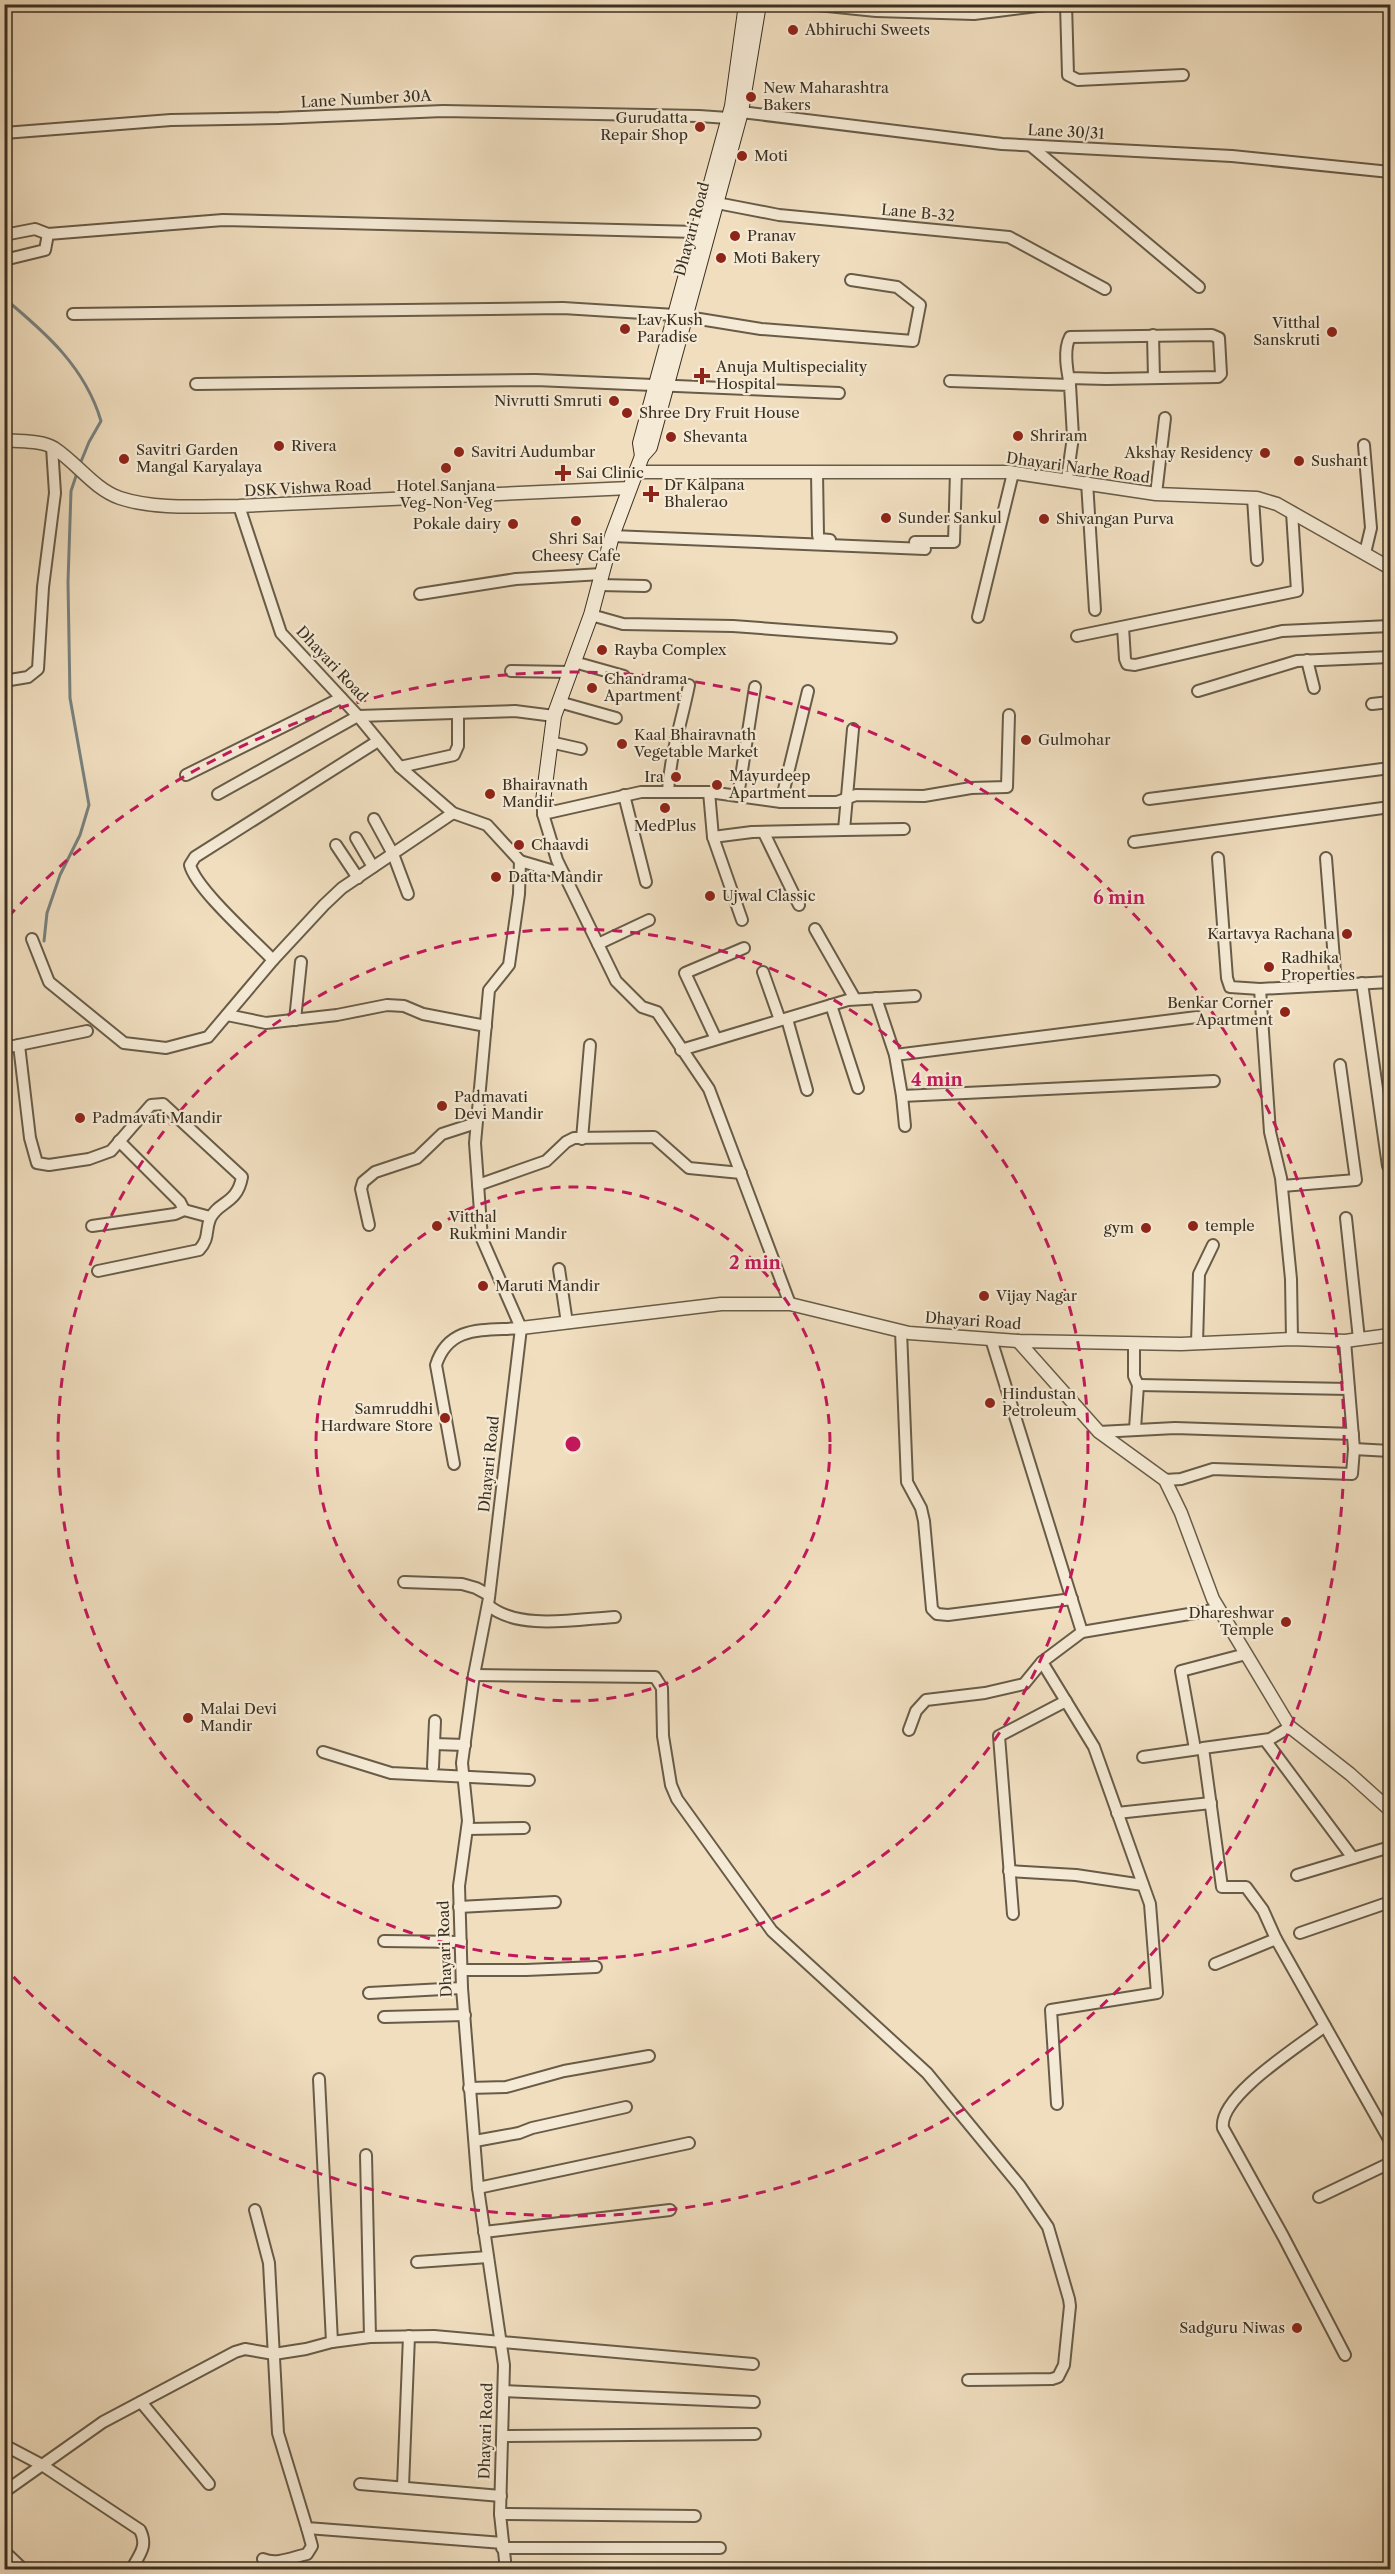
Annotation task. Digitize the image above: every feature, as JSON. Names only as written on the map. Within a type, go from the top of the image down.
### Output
[{"type":"main road","name":"Dhayari Road","points":[[680,316],[697,232],[729,118],[746,4]]},
{"type":"main road","name":"Dhayari Road","points":[[543,807],[554,716],[591,615],[612,536],[642,456],[640,443],[661,386],[680,316],[717,203],[741,112],[759,4]]},
{"type":"street","points":[[808,4],[974,14],[1053,4]]},
{"type":"street","points":[[1066,4],[1068,75],[1078,80],[1182,75]]},
{"type":"street","name":"Lane Number 30A","points":[[4,133],[171,120],[443,111],[729,118]]},
{"type":"street","name":"Lane 30/31","points":[[741,112],[990,143],[1232,156],[1390,172]]},
{"type":"street","points":[[1031,146],[1199,287]]},
{"type":"street","name":"Lane B-32","points":[[717,203],[779,215],[1009,237],[1105,289]]},
{"type":"street","points":[[4,235],[35,229],[48,234],[223,220],[697,232]]},
{"type":"street","points":[[4,260],[45,250],[48,234]]},
{"type":"street","points":[[73,315],[563,308],[680,316],[761,329],[913,341],[920,305],[897,287],[851,280]]},
{"type":"street","points":[[1153,335],[1154,378]]},
{"type":"street","points":[[950,381],[1070,381],[1218,377],[1221,374],[1219,338],[1216,336],[1153,335],[1071,337],[1067,345],[1070,381],[1073,437],[1067,479]]},
{"type":"street","points":[[196,384],[536,380],[839,393]]},
{"type":"street","points":[[1156,494],[1165,418]]},
{"type":"street","points":[[4,440],[35,443],[57,451],[55,493],[43,587],[38,669],[28,677],[4,681]]},
{"type":"street","points":[[1364,445],[1371,528],[1365,553]]},
{"type":"street","name":"DSK Vishwa Road","points":[[57,451],[88,477],[118,497],[138,502],[178,506],[239,506],[630,488]]},
{"type":"street","name":"Dhayari Narhe Road","points":[[636,472],[1013,473],[1088,482],[1156,494],[1253,498],[1277,504],[1390,568]]},
{"type":"street","points":[[817,472],[819,538],[951,543],[955,537],[956,472]]},
{"type":"street","points":[[978,617],[1013,473]]},
{"type":"street","points":[[1088,482],[1095,610]]},
{"type":"street","points":[[1253,498],[1257,560]]},
{"type":"street","name":"Dhayari Road","points":[[239,506],[281,633],[358,716],[400,766],[453,813],[488,825],[520,861]]},
{"type":"street","points":[[1077,636],[1297,591],[1292,512]]},
{"type":"street","points":[[612,536],[925,549]]},
{"type":"street","points":[[420,594],[516,579],[601,580],[645,586]]},
{"type":"street","points":[[591,615],[623,624],[733,626],[891,638]]},
{"type":"street","points":[[1123,627],[1125,659],[1127,664],[1135,665],[1282,631],[1390,626]]},
{"type":"street","points":[[1198,691],[1297,661],[1390,657]]},
{"type":"street","points":[[1307,660],[1314,688]]},
{"type":"street","points":[[511,671],[572,667],[624,676]]},
{"type":"street","points":[[668,791],[669,764],[678,737],[689,685]]},
{"type":"street","points":[[738,796],[755,687]]},
{"type":"street","points":[[781,802],[808,691]]},
{"type":"street","points":[[186,775],[341,698]]},
{"type":"street","points":[[559,702],[616,718]]},
{"type":"street","points":[[1372,704],[1390,702]]},
{"type":"street","points":[[218,795],[358,716],[515,711],[554,716]]},
{"type":"street","points":[[400,766],[454,755],[458,746],[458,712]]},
{"type":"street","points":[[789,1304],[709,1089],[657,1012],[642,1007],[616,981],[557,860],[543,807],[641,792],[710,792],[781,802],[837,802],[849,796],[924,796],[971,788],[1007,787],[1009,715]]},
{"type":"street","points":[[844,830],[849,796],[847,784],[853,729]]},
{"type":"street","points":[[273,960],[208,894],[192,873],[190,865],[195,857],[378,741]]},
{"type":"street","points":[[550,742],[581,748]]},
{"type":"street","points":[[1149,799],[1390,768]]},
{"type":"street","points":[[710,792],[713,837],[742,920]]},
{"type":"street","points":[[624,795],[646,882]]},
{"type":"street","points":[[1134,842],[1390,807]]},
{"type":"street","points":[[32,939],[49,982],[124,1043],[166,1048],[208,1037],[273,960],[324,905],[373,867],[453,813]]},
{"type":"street","points":[[374,819],[393,854],[408,894]]},
{"type":"street","points":[[713,837],[741,832],[904,829]]},
{"type":"street","points":[[764,833],[799,905]]},
{"type":"street","points":[[356,838],[373,867]]},
{"type":"street","points":[[336,845],[358,878]]},
{"type":"street","points":[[1218,858],[1227,978],[1230,987],[1260,989],[1390,982]]},
{"type":"street","points":[[1326,858],[1336,985]]},
{"type":"street","points":[[454,1464],[436,1365],[440,1352],[448,1342],[462,1333],[521,1328],[482,1239],[475,1143],[489,990],[509,965],[519,894],[520,861],[564,874]]},
{"type":"street","points":[[598,944],[649,920]]},
{"type":"street","points":[[815,930],[855,999]]},
{"type":"street","points":[[716,1039],[686,973],[744,948]]},
{"type":"street","points":[[295,1020],[301,962]]},
{"type":"street","points":[[763,972],[783,1019],[807,1090]]},
{"type":"street","points":[[1362,983],[1388,1166]]},
{"type":"street","points":[[1260,989],[1270,1132],[1282,1186],[1291,1279],[1293,1339]]},
{"type":"street","points":[[681,1050],[855,999],[915,996]]},
{"type":"street","points":[[876,998],[895,1054],[905,1126]]},
{"type":"street","points":[[227,1015],[266,1023],[387,1005],[404,1006],[423,1014],[486,1026]]},
{"type":"street","points":[[831,1005],[858,1088]]},
{"type":"street","points":[[895,1054],[1197,1017]]},
{"type":"street","points":[[4,1048],[87,1031]]},
{"type":"street","points":[[19,1045],[30,1137],[36,1163],[49,1166],[89,1159],[111,1151],[151,1105],[163,1104],[242,1176],[237,1194],[210,1217],[206,1243],[199,1250],[98,1271]]},
{"type":"street","points":[[582,1138],[590,1045]]},
{"type":"street","points":[[1282,1186],[1356,1180],[1340,1065]]},
{"type":"street","points":[[902,1096],[1214,1081]]},
{"type":"street","points":[[369,1225],[361,1189],[369,1176],[417,1158],[442,1134],[476,1124]]},
{"type":"street","points":[[478,1185],[546,1161],[566,1142],[574,1138],[654,1137],[689,1168],[741,1173]]},
{"type":"street","points":[[119,1141],[180,1202],[184,1210]]},
{"type":"street","points":[[92,1226],[175,1214],[184,1210],[210,1217]]},
{"type":"street","points":[[1346,1218],[1359,1339]]},
{"type":"street","points":[[1197,1343],[1199,1274],[1213,1245]]},
{"type":"street","points":[[559,1269],[567,1323]]},
{"type":"street","name":"Dhayari Road","points":[[506,2570],[500,2514],[504,2365],[478,2188],[462,1988],[459,1886],[466,1829],[462,1763],[474,1675],[488,1600],[521,1328],[721,1304],[789,1304],[901,1331],[1018,1341],[1197,1343],[1293,1339],[1345,1341],[1390,1335]]},
{"type":"street","points":[[901,1331],[907,1482],[921,1508],[924,1521],[932,1609],[937,1614],[948,1615],[1072,1599]]},
{"type":"street","points":[[991,1339],[1082,1632]]},
{"type":"street","points":[[1018,1341],[1099,1432],[1165,1480],[1181,1513],[1213,1599],[1290,1727],[1350,1774],[1390,1810]]},
{"type":"street","points":[[1165,1480],[1181,1479],[1213,1470],[1352,1474],[1354,1449],[1345,1341]]},
{"type":"street","points":[[1134,1343],[1134,1376],[1138,1385],[1135,1429]]},
{"type":"street","points":[[1138,1385],[1349,1389]]},
{"type":"street","points":[[1099,1432],[1174,1428],[1353,1434]]},
{"type":"street","points":[[1354,1449],[1390,1451]]},
{"type":"street","points":[[404,1582],[462,1584],[476,1588],[497,1613],[526,1621],[615,1617]]},
{"type":"street","points":[[909,1730],[916,1711],[926,1700],[985,1693],[1024,1684],[1042,1662],[1082,1632],[1219,1609]]},
{"type":"street","points":[[1246,1654],[1181,1671],[1211,1803],[1222,1887],[1246,1887],[1263,1910],[1276,1939],[1390,2141]]},
{"type":"street","points":[[1042,1662],[1094,1747],[1150,1904],[1157,1993],[1052,2010],[1057,2103]]},
{"type":"street","points":[[474,1675],[655,1677],[662,1688],[663,1736],[671,1785],[677,1799],[772,1931],[927,2073],[1020,2186],[1048,2227],[1069,2299],[1064,2365],[1058,2377],[1052,2379],[968,2380]]},
{"type":"street","points":[[1013,1914],[999,1736],[1066,1701]]},
{"type":"street","points":[[433,1767],[435,1721]]},
{"type":"street","points":[[1143,1757],[1270,1739],[1290,1727]]},
{"type":"street","points":[[1265,1740],[1353,1858]]},
{"type":"street","points":[[434,1744],[465,1745]]},
{"type":"street","points":[[323,1752],[391,1773],[529,1780]]},
{"type":"street","points":[[1117,1812],[1211,1803]]},
{"type":"street","points":[[466,1829],[524,1828]]},
{"type":"street","points":[[1297,1875],[1390,1846]]},
{"type":"street","points":[[1009,1871],[1076,1875],[1143,1885]]},
{"type":"street","points":[[459,1906],[555,1902]]},
{"type":"street","points":[[1300,1933],[1390,1902]]},
{"type":"street","points":[[1215,1964],[1276,1939]]},
{"type":"street","points":[[384,1941],[461,1942]]},
{"type":"street","points":[[462,1970],[526,1970],[596,1966]]},
{"type":"street","points":[[369,1993],[462,1988]]},
{"type":"street","points":[[384,2017],[465,2015]]},
{"type":"street","points":[[1325,2026],[1238,2094],[1222,2121],[1223,2128],[1345,2355]]},
{"type":"street","points":[[469,2088],[506,2087],[564,2071],[649,2056]]},
{"type":"street","points":[[319,2079],[332,2342]]},
{"type":"street","points":[[475,2141],[626,2108]]},
{"type":"street","points":[[478,2188],[689,2143]]},
{"type":"street","points":[[366,2155],[370,2337]]},
{"type":"street","points":[[1319,2197],[1390,2163]]},
{"type":"street","points":[[255,2210],[269,2263],[280,2442],[312,2546],[307,2554],[279,2561],[270,2562],[263,2559]]},
{"type":"street","points":[[484,2232],[670,2210]]},
{"type":"street","points":[[417,2262],[488,2257]]},
{"type":"street","points":[[403,2486],[409,2336]]},
{"type":"street","points":[[4,2492],[103,2422],[235,2352],[245,2349],[274,2354],[332,2342],[370,2337],[409,2336],[501,2341],[753,2364]]},
{"type":"street","points":[[504,2391],[754,2402]]},
{"type":"street","points":[[141,2402],[209,2484]]},
{"type":"street","points":[[503,2436],[755,2434]]},
{"type":"street","points":[[4,2445],[42,2465],[140,2530],[145,2539],[143,2549],[131,2570]]},
{"type":"street","points":[[360,2484],[501,2496]]},
{"type":"street","points":[[500,2514],[695,2516]]},
{"type":"street","points":[[307,2528],[503,2545],[720,2548]]},
{"type":"street","points":[[4,2551],[24,2570]]},
{"type":"waterway","points":[[4,298],[35,324],[62,352],[85,384],[94,402],[101,421],[80,464]]},
{"type":"waterway","points":[[44,941],[47,913],[60,875],[80,835],[89,805],[70,698],[68,582],[71,491],[77,473]]},
{"type":"place","name":"Abhiruchi Sweets","points":[[793,30]]},
{"type":"place","name":"New Maharashtra Bakers","points":[[751,97]]},
{"type":"place","name":"Gurudatta Repair Shop","points":[[700,127]]},
{"type":"place","name":"Moti","points":[[742,156]]},
{"type":"place","name":"Pranav","points":[[735,236]]},
{"type":"place","name":"Moti Bakery","points":[[721,258]]},
{"type":"place","name":"Lav Kush Paradise","points":[[625,329]]},
{"type":"place","name":"Vitthal Sanskruti","points":[[1332,332]]},
{"type":"place","name":"Anuja Multispeciality Hospital","points":[[702,376]]},
{"type":"place","name":"Nivrutti Smruti","points":[[614,401]]},
{"type":"place","name":"Shree Dry Fruit House","points":[[627,413]]},
{"type":"place","name":"Shriram","points":[[1018,436]]},
{"type":"place","name":"Shevanta","points":[[671,437]]},
{"type":"place","name":"Rivera","points":[[279,446]]},
{"type":"place","name":"Savitri Audumbar","points":[[459,452]]},
{"type":"place","name":"Akshay Residency","points":[[1265,453]]},
{"type":"place","name":"Savitri Garden Mangal Karyalaya","points":[[124,459]]},
{"type":"place","name":"Sushant","points":[[1299,461]]},
{"type":"place","name":"Hotel Sanjana Veg-Non Veg","points":[[446,468]]},
{"type":"place","name":"Sai Clinic","points":[[563,473]]},
{"type":"place","name":"Dr Kalpana Bhalerao","points":[[651,494]]},
{"type":"place","name":"Sunder Sankul","points":[[886,518]]},
{"type":"place","name":"Shivangan Purva","points":[[1044,519]]},
{"type":"place","name":"Shri Sai Cheesy Cafe","points":[[576,521]]},
{"type":"place","name":"Pokale dairy","points":[[513,524]]},
{"type":"place","name":"Rayba Complex","points":[[602,650]]},
{"type":"place","name":"Chandrama Apartment","points":[[592,688]]},
{"type":"place","name":"Gulmohar","points":[[1026,740]]},
{"type":"place","name":"Kaal Bhairavnath Vegetable Market","points":[[622,744]]},
{"type":"place","name":"Ira","points":[[676,777]]},
{"type":"place","name":"Mayurdeep Apartment","points":[[717,785]]},
{"type":"place","name":"Bhairavnath Mandir","points":[[490,794]]},
{"type":"place","name":"MedPlus","points":[[665,808]]},
{"type":"place","name":"Chaavdi","points":[[519,845]]},
{"type":"place","name":"Datta Mandir","points":[[496,877]]},
{"type":"place","name":"Ujwal Classic","points":[[710,896]]},
{"type":"place","name":"Kartavya Rachana","points":[[1347,934]]},
{"type":"place","name":"Radhika Properties","points":[[1269,967]]},
{"type":"place","name":"Benkar Corner Apartment","points":[[1285,1012]]},
{"type":"place","name":"Padmavati Devi Mandir","points":[[442,1106]]},
{"type":"place","name":"Padmavati Mandir","points":[[80,1118]]},
{"type":"place","name":"Vitthal Rukmini Mandir","points":[[437,1226]]},
{"type":"place","name":"temple","points":[[1193,1226]]},
{"type":"place","name":"gym","points":[[1146,1228]]},
{"type":"place","name":"Maruti Mandir","points":[[483,1286]]},
{"type":"place","name":"Vijay Nagar","points":[[984,1296]]},
{"type":"place","name":"Hindustan Petroleum","points":[[990,1403]]},
{"type":"place","name":"Samruddhi Hardware Store","points":[[445,1418]]},
{"type":"place","name":"Dhareshwar Temple","points":[[1286,1622]]},
{"type":"place","name":"Malai Devi Mandir","points":[[188,1718]]},
{"type":"place","name":"Sadguru Niwas","points":[[1297,2328]]}]
